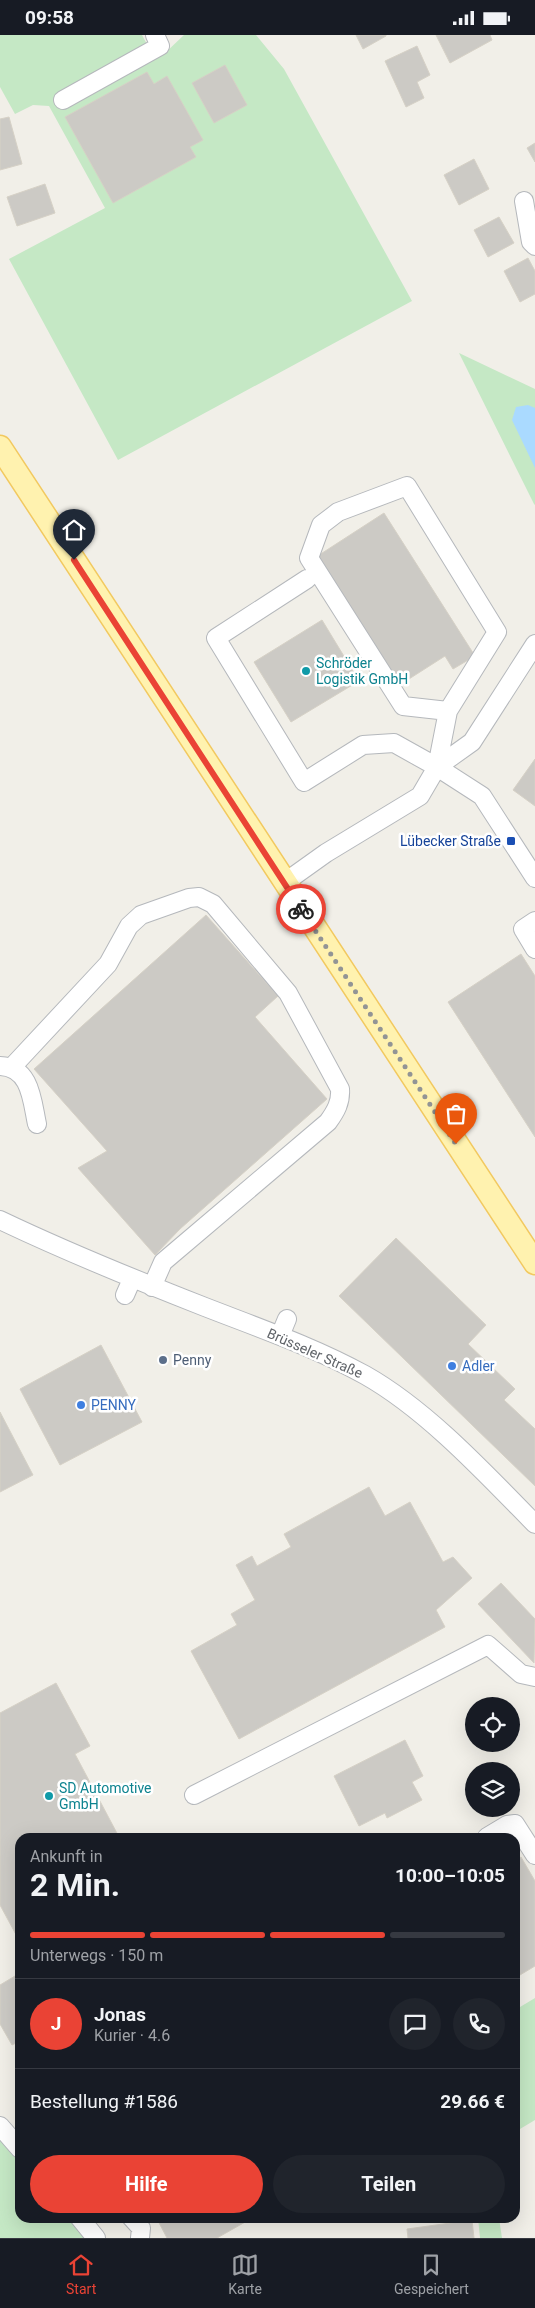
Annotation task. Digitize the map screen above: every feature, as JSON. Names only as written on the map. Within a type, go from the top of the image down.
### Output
[{"type":"main road","points":[[0,447],[284,883],[535,1263]]},
{"type":"street","points":[[62,100],[160,46],[155,35]]},
{"type":"street","points":[[524,201],[531,242],[535,246]]},
{"type":"street","points":[[284,883],[326,853],[420,796],[437,767],[448,711],[497,632],[407,486],[338,512],[321,525],[309,558],[403,705],[448,711]]},
{"type":"street","points":[[307,579],[216,638],[304,782],[363,745],[394,743],[437,767],[482,796],[535,878]]},
{"type":"street","points":[[437,767],[472,742],[535,644]]},
{"type":"street","points":[[37,1124],[28,1084],[18,1071],[6,1067],[108,964],[129,926],[142,915],[190,898],[199,897],[214,904],[288,993],[340,1089],[341,1098],[336,1111],[328,1122],[163,1262],[152,1287]]},
{"type":"street","points":[[535,921],[522,929],[535,949]]},
{"type":"street","name":"Brüsseler Straße","points":[[0,1220],[132,1279],[280,1336],[366,1376],[426,1418],[488,1475],[535,1524]]},
{"type":"street","name":"Brüsseler Straße","points":[[0,1233],[54,1245]]},
{"type":"street","points":[[125,1295],[132,1279]]},
{"type":"street","points":[[280,1336],[287,1319]]},
{"type":"street","points":[[194,1795],[488,1645],[521,1674],[535,1677]]},
{"type":"street","points":[[494,1833],[508,1825],[515,1824],[535,1855]]},
{"type":"street","points":[[0,2126],[15,2143]]},
{"type":"street","points":[[84,2223],[96,2238]]},
{"type":"street","points":[[136,2223],[141,2228],[140,2238]]},
{"type":"green space","points":[[0,35],[142,35],[155,59],[164,54],[184,35],[256,35],[284,69],[412,301],[118,460],[9,259],[105,208],[49,106],[33,105],[15,114],[0,87]]},
{"type":"green space","points":[[459,353],[535,389],[535,505],[534,504]]},
{"type":"green space","points":[[535,1998],[535,2120],[520,2129],[520,2007]]},
{"type":"green space","points":[[0,2126],[15,2143],[15,2223],[83,2223],[96,2238],[0,2238]]},
{"type":"green space","points":[[478,2223],[500,2223],[502,2238],[480,2238]]},
{"type":"water","points":[[528,405],[535,408],[535,468],[512,420],[516,407]]},
{"type":"building","points":[[356,35],[386,35],[386,36],[363,49]]},
{"type":"building","points":[[436,35],[490,35],[492,40],[450,63]]},
{"type":"building","points":[[417,46],[430,75],[417,82],[424,98],[406,107],[385,61]]},
{"type":"building","points":[[225,65],[247,105],[214,123],[192,83]]},
{"type":"building","points":[[147,72],[154,84],[167,76],[203,140],[190,147],[196,157],[113,203],[65,117]]},
{"type":"building","points":[[9,117],[22,164],[0,170],[0,119]]},
{"type":"building","points":[[535,143],[535,162],[527,148]]},
{"type":"building","points":[[474,159],[489,189],[459,205],[444,175]]},
{"type":"building","points":[[45,184],[55,213],[17,226],[7,197]]},
{"type":"building","points":[[499,217],[514,243],[488,257],[474,230]]},
{"type":"building","points":[[528,258],[535,271],[535,294],[520,302],[504,271]]},
{"type":"building","points":[[384,513],[475,656],[453,669],[445,656],[398,686],[316,557]]},
{"type":"building","name":"Schröder Logistik GmbH","points":[[322,620],[359,681],[291,722],[254,662]]},
{"type":"building","points":[[535,759],[535,806],[513,790]]},
{"type":"building","points":[[206,915],[278,996],[255,1017],[327,1099],[180,1229],[155,1255],[78,1168],[107,1151],[34,1069]]},
{"type":"building","points":[[521,954],[535,976],[535,1137],[448,1002]]},
{"type":"building","name":"Adler","points":[[396,1238],[486,1325],[468,1344],[515,1389],[504,1400],[535,1429],[535,1486],[339,1296]]},
{"type":"building","name":"PENNY","points":[[101,1345],[142,1422],[60,1465],[20,1389]]},
{"type":"building","points":[[0,1412],[33,1475],[0,1492]]},
{"type":"building","points":[[369,1487],[385,1516],[410,1502],[443,1562],[453,1557],[472,1578],[436,1610],[445,1627],[239,1739],[191,1651],[237,1625],[231,1614],[255,1600],[236,1565],[252,1556],[257,1566],[291,1547],[284,1534]]},
{"type":"building","points":[[501,1583],[535,1619],[534,1663],[478,1604]]},
{"type":"building","name":"SD Automotive GmbH","points":[[56,1683],[90,1746],[75,1754],[117,1833],[15,1833],[15,1933],[0,1905],[0,1713]]},
{"type":"building","points":[[405,1740],[423,1776],[412,1782],[422,1800],[387,1818],[385,1813],[359,1826],[334,1776]]},
{"type":"building","points":[[520,1858],[535,1881],[535,1966],[520,1975]]},
{"type":"building","points":[[15,1976],[15,2044],[12,2045],[0,2024],[0,1985]]},
{"type":"building","points":[[159,2223],[243,2223],[217,2238],[167,2238]]},
{"type":"building","points":[[450,2223],[472,2223],[474,2238],[408,2238],[407,2229]]},
{"type":"way so far","points":[[301,909],[456,1144]]},
{"type":"place","name":"Schröder Logistik GmbH","points":[[306,671]]},
{"type":"place","name":"Lübecker Straße","points":[[511,841]]},
{"type":"place","name":"Penny","points":[[163,1360]]},
{"type":"place","name":"Adler","points":[[452,1366]]},
{"type":"place","name":"PENNY","points":[[81,1405]]},
{"type":"place","name":"SD Automotive GmbH","points":[[49,1796]]},
{"type":"route","points":[[74,560],[301,909]]}]
